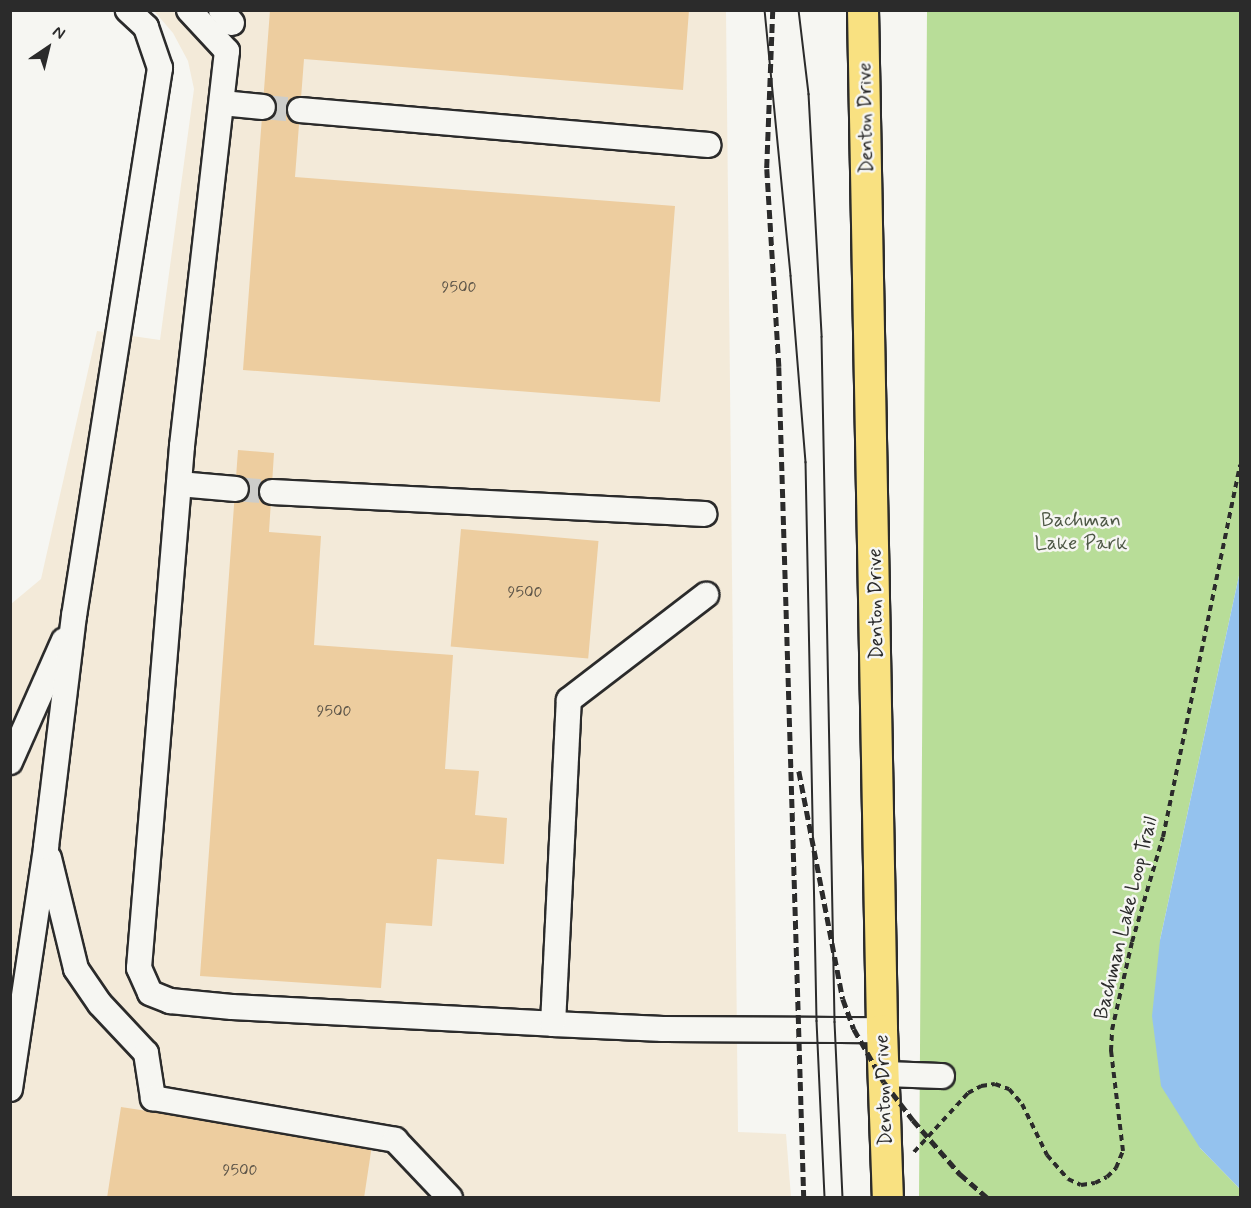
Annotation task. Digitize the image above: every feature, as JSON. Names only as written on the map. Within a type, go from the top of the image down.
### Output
[{"type":"main road","name":"Denton Drive","points":[[864,10],[882,1030],[888,1197]]},
{"type":"lane","points":[[10,1089],[46,847],[74,616],[160,68],[146,27],[128,10]]},
{"type":"lane","points":[[189,10],[227,51],[179,484],[139,968],[150,993],[170,1001],[232,1006],[553,1024],[663,1029],[882,1030]]},
{"type":"lane","points":[[222,104],[263,107]]},
{"type":"lane","points":[[300,110],[709,145]]},
{"type":"lane","points":[[179,484],[236,489]]},
{"type":"lane","points":[[272,492],[704,513]]},
{"type":"lane","points":[[553,1024],[569,700],[706,595]]},
{"type":"lane","points":[[10,762],[74,616]]},
{"type":"lane","points":[[46,847],[76,969],[100,1004],[146,1053],[153,1098],[395,1140],[450,1197]]},
{"type":"lane","points":[[884,1074],[942,1076]]},
{"type":"path","name":"Bachman Lake Loop Trail","points":[[914,1151],[968,1093],[981,1086],[995,1084],[1009,1089],[1022,1104],[1047,1155],[1068,1179],[1081,1185],[1095,1183],[1107,1177],[1116,1168],[1123,1151],[1111,1051],[1112,1030],[1132,942],[1163,837],[1240,465]]},
{"type":"shaded area","points":[[154,11],[726,11],[738,1132],[786,1134],[791,1197],[11,1198],[11,604],[41,579],[97,331],[160,340],[194,89],[188,61],[173,33]]},
{"type":"green space","name":"Bachman Lake Park","points":[[927,11],[1240,11],[1240,571],[1160,940],[1200,1148],[1240,1189],[1240,1197],[919,1197]]},
{"type":"water","points":[[1240,571],[1240,1189],[1200,1148],[1161,1086],[1152,1016],[1160,940]]},
{"type":"building","points":[[270,10],[689,10],[683,90],[304,59],[295,177],[675,206],[660,402],[243,370]]},
{"type":"building","points":[[238,450],[274,453],[269,532],[321,536],[314,645],[453,655],[445,769],[479,771],[475,815],[507,818],[504,864],[437,859],[432,926],[386,923],[381,988],[200,976]]},
{"type":"building","points":[[461,529],[598,541],[588,659],[451,647]]},
{"type":"building","points":[[121,1107],[372,1145],[364,1198],[107,1198]]},
{"type":"tunnel","points":[[263,107],[300,110]]},
{"type":"tunnel","points":[[236,489],[272,492]]},
{"type":"tram line","points":[[765,10],[791,276],[806,462],[817,1021],[825,1198]]},
{"type":"tram line","points":[[799,10],[809,94],[822,337],[835,1022],[843,1198]]},
{"type":"railway","points":[[773,10],[767,169],[779,367],[804,1198]]},
{"type":"railway","points":[[799,771],[843,999],[854,1029],[884,1082],[913,1120],[960,1174],[988,1198]]}]
